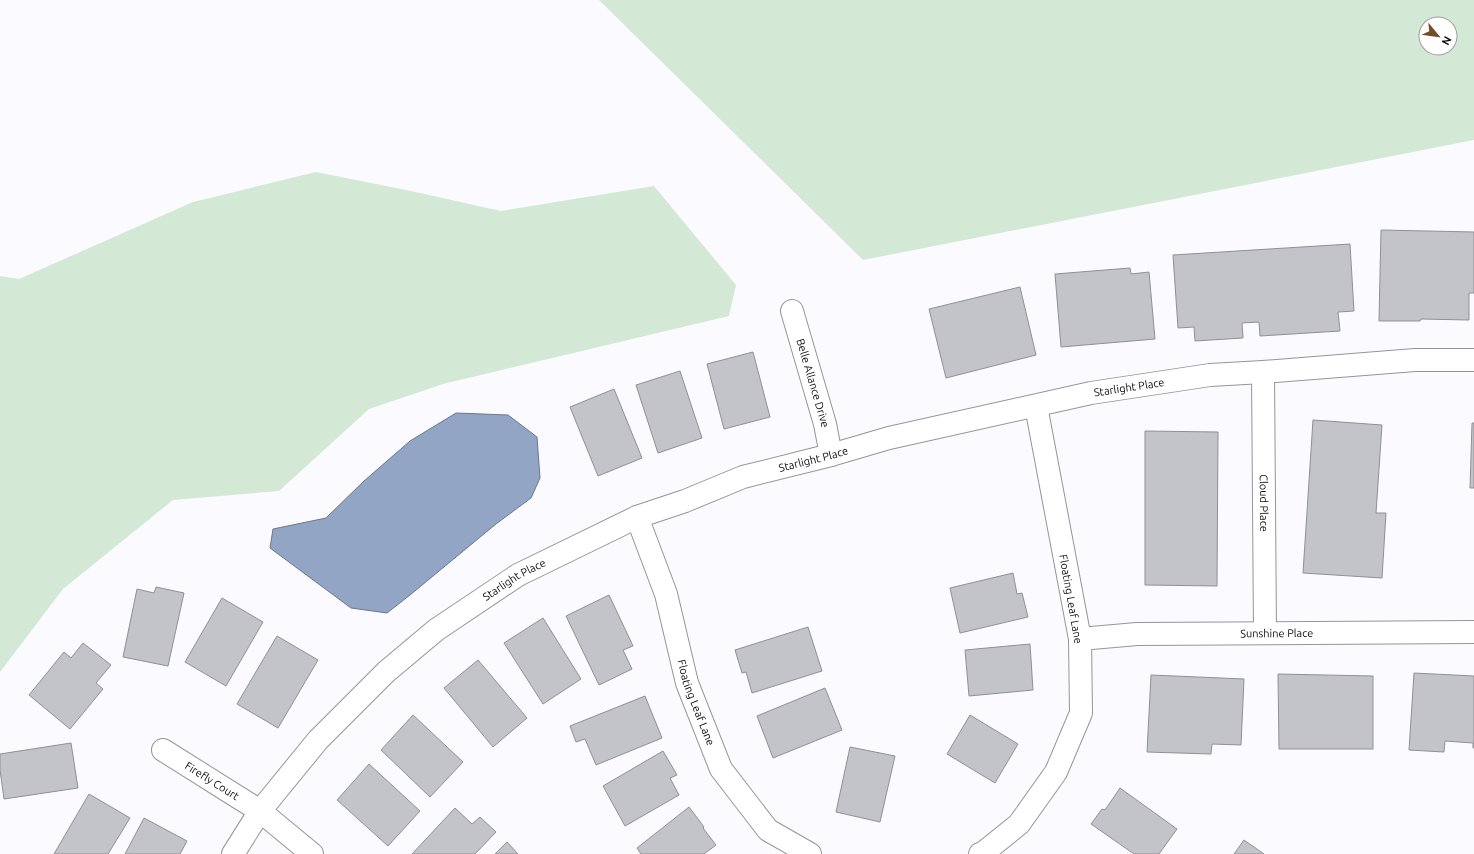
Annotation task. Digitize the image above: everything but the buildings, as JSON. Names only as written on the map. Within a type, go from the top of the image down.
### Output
[{"type":"street","name":"Belle Allance Drive","points":[[792,311],[825,424],[831,455]]},
{"type":"street","name":"Starlight Place","points":[[233,854],[260,811],[318,740],[386,672],[436,630],[518,575],[637,517],[685,501],[743,476],[831,455],[889,438],[1099,391],[1210,375],[1415,360],[1474,360]]},
{"type":"street","name":"Cloud Place","points":[[1263,372],[1265,633]]},
{"type":"street","name":"Floating Leaf Lane","points":[[980,854],[1019,824],[1056,772],[1081,713],[1080,639],[1036,406]]},
{"type":"street","name":"Floating Leaf Lane","points":[[637,517],[666,594],[687,683],[721,769],[768,830],[810,854]]},
{"type":"street","name":"Sunshine Place","points":[[1080,639],[1137,634],[1474,632]]},
{"type":"street","name":"Firefly Court","points":[[163,750],[260,811],[312,854]]},
{"type":"green space","points":[[599,0],[1474,0],[1474,140],[863,260]]},
{"type":"green space","points":[[316,172],[501,211],[654,186],[736,285],[729,316],[443,384],[369,409],[279,491],[173,500],[63,589],[0,672],[0,276],[19,279],[193,202]]},
{"type":"water","points":[[456,413],[508,415],[537,437],[540,478],[531,498],[496,524],[387,613],[351,608],[270,548],[273,529],[326,518],[364,481],[410,441]]}]
